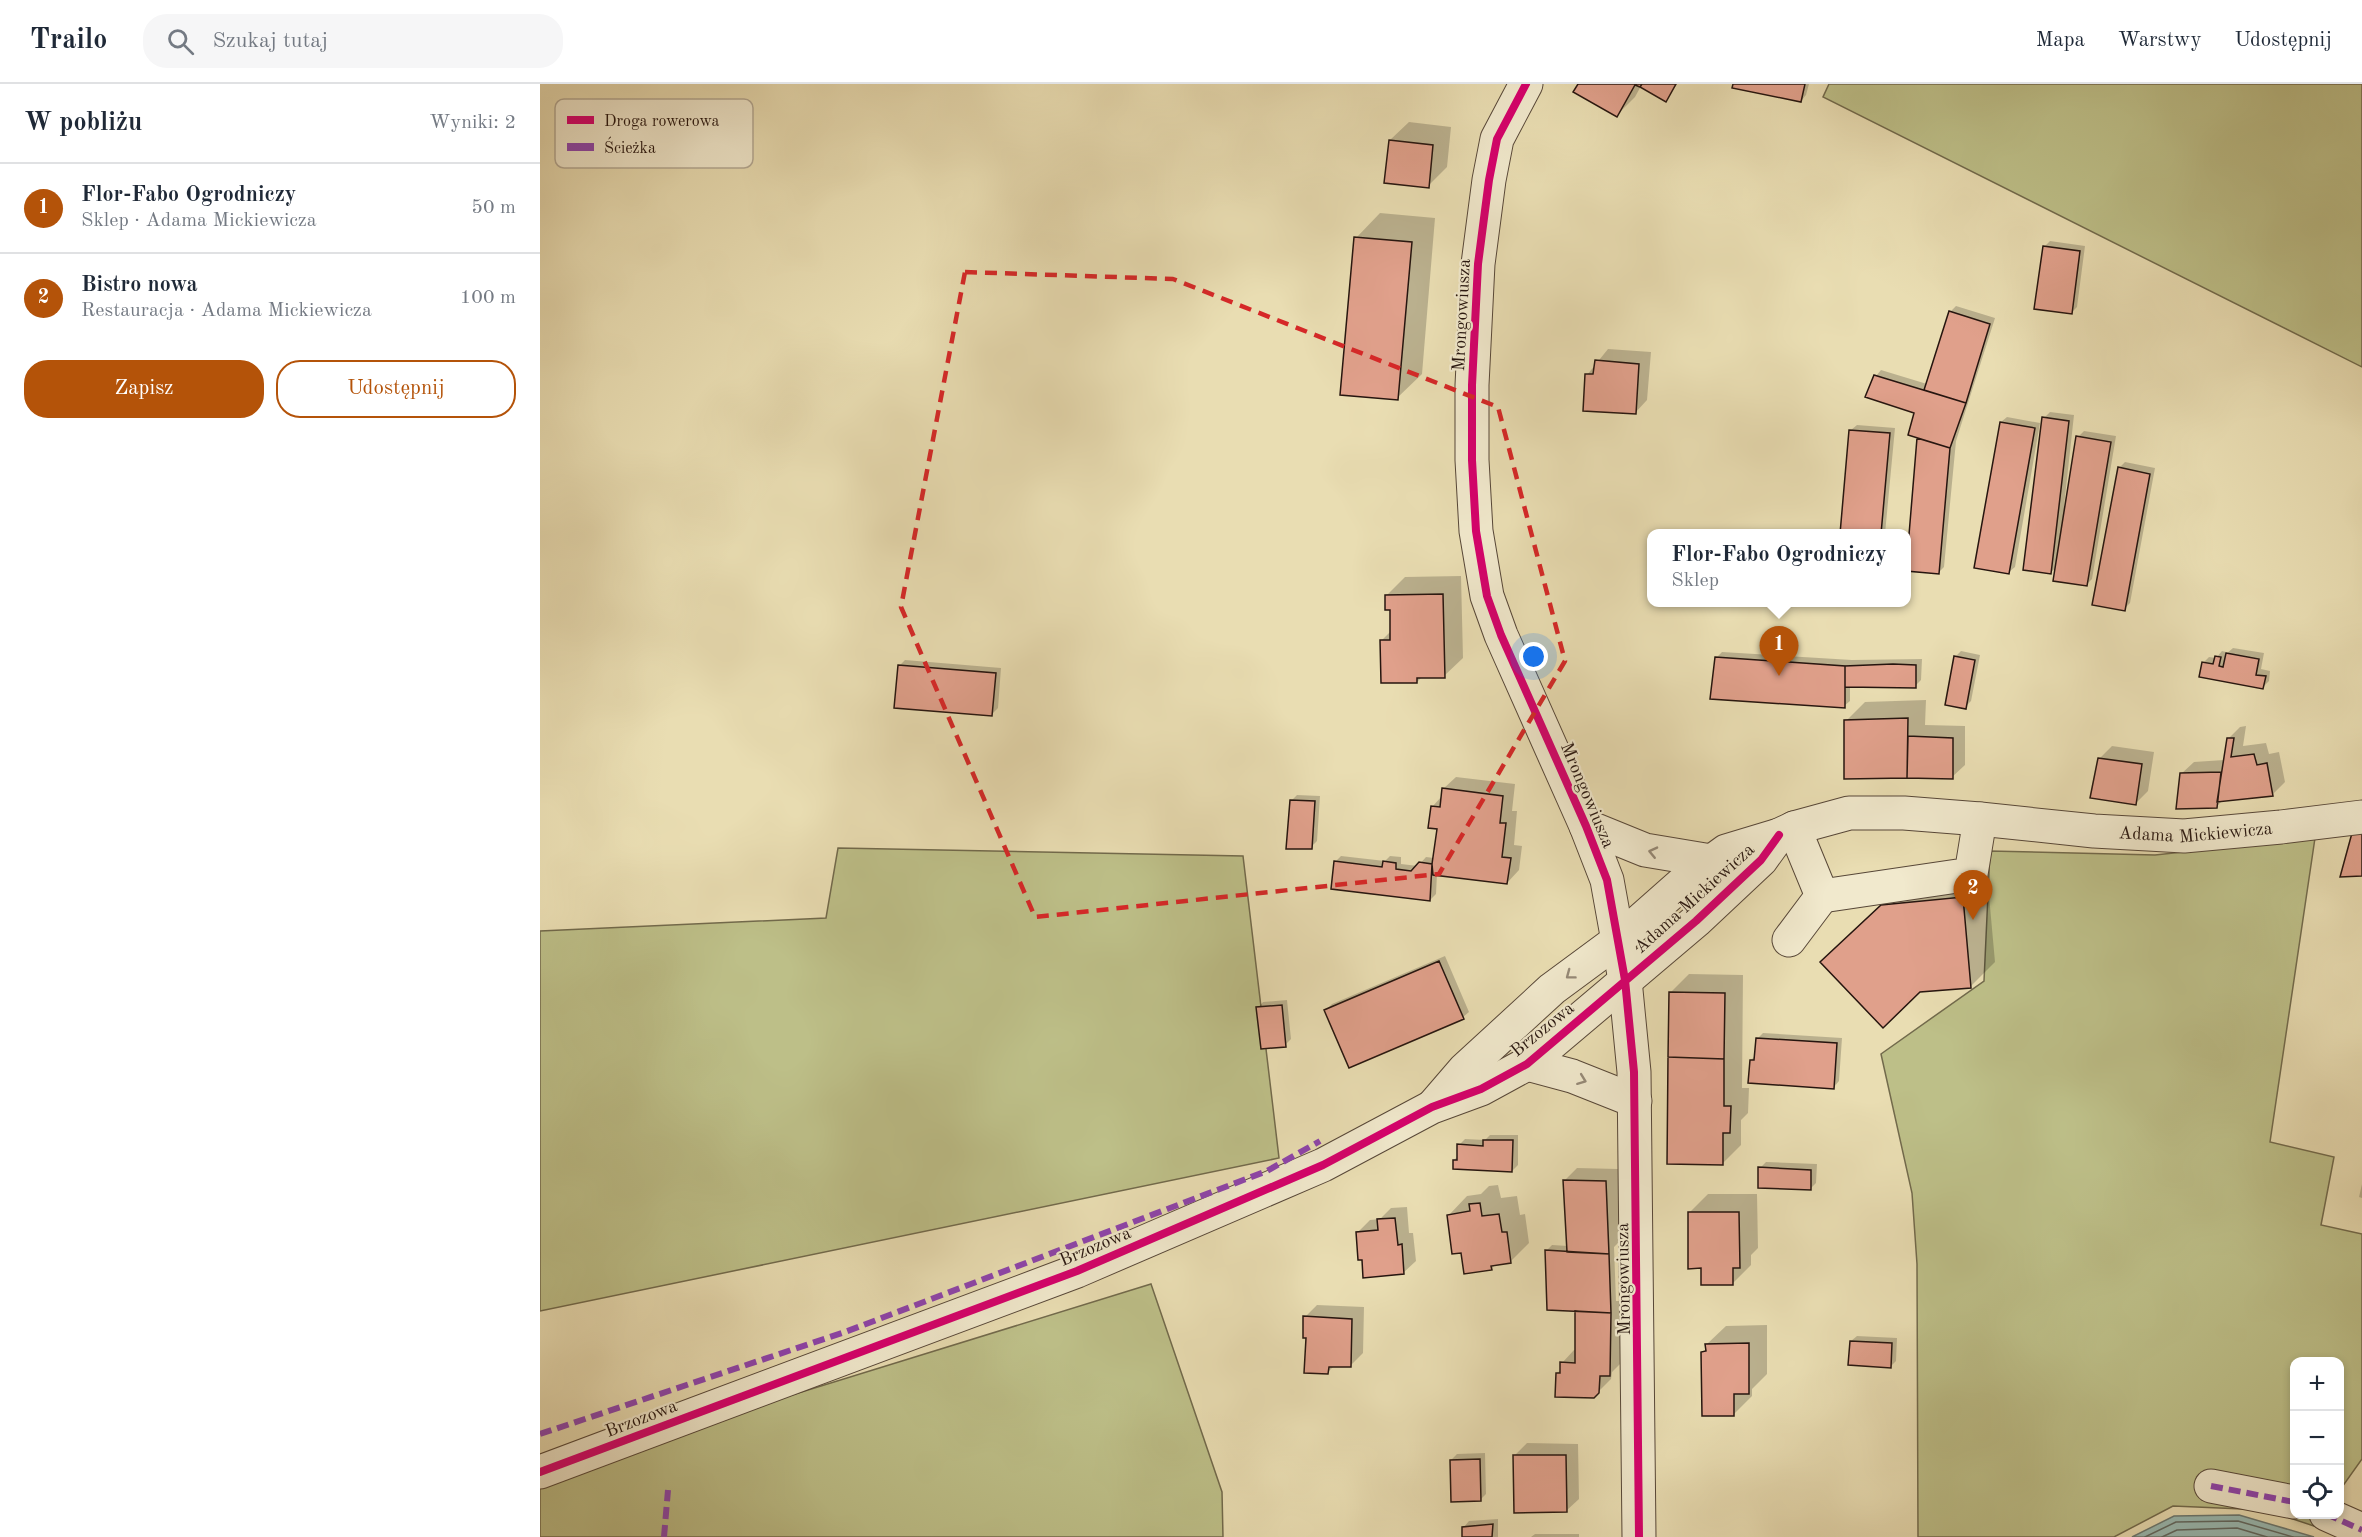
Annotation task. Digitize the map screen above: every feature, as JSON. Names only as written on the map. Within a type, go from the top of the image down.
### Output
[{"type":"street","name":"Mrongowiusza","points":[[1526,84],[1497,139],[1478,264],[1472,385],[1472,460],[1476,531],[1487,596],[1501,635],[1586,826],[1607,880],[1625,980],[1633,1043],[1635,1101],[1639,1537]]},
{"type":"street","name":"Adama Mickiewicza","points":[[1617,940],[1669,893],[1726,851],[1742,844],[1850,813],[1904,813],[2094,831],[2184,836],[2362,817]]},
{"type":"street","points":[[1789,940],[1822,896],[1971,874],[1980,819]]},
{"type":"street","name":"Adama Mickiewicza","points":[[1586,826],[1645,850],[1711,861]]},
{"type":"street","name":"Adama Mickiewicza","points":[[1625,980],[1695,921],[1761,860],[1787,831]]},
{"type":"street","points":[[1787,831],[1822,896]]},
{"type":"street","name":"Brzozowa","points":[[1432,1107],[1464,1070],[1552,989],[1617,940]]},
{"type":"street","name":"Brzozowa","points":[[540,1472],[1077,1271],[1323,1165],[1432,1107],[1481,1089],[1527,1064],[1625,980]]},
{"type":"street","points":[[1527,1064],[1572,1076],[1635,1101]]},
{"type":"street","points":[[2211,1486],[2290,1501]]},
{"type":"street","points":[[2336,1519],[2362,1530]]},
{"type":"highlighted area","points":[[965,272],[1173,279],[1498,407],[1565,661],[1439,874],[1035,917],[901,607]]},
{"type":"green space","points":[[1829,84],[2362,84],[2362,367],[1823,97]]},
{"type":"green space","points":[[2315,838],[2270,1142],[2334,1157],[2321,1225],[2362,1234],[2362,1459],[2344,1484],[2344,1357],[2290,1357],[2290,1518],[2266,1510],[2173,1506],[2114,1537],[1918,1537],[1917,1264],[1912,1193],[1881,1054],[1984,981],[1990,851],[2155,855]]},
{"type":"green space","points":[[838,848],[1243,856],[1279,1158],[540,1311],[540,931],[826,918]]},
{"type":"green space","points":[[1151,1284],[1222,1492],[1223,1537],[540,1537],[540,1473]]},
{"type":"green space","points":[[2293,1519],[2322,1519],[2317,1527]]},
{"type":"water","points":[[2239,1515],[2314,1537],[2132,1537],[2174,1516]]},
{"type":"building","points":[[1578,84],[1642,84],[1640,87],[1635,85],[1617,117],[1573,92]]},
{"type":"building","points":[[1642,84],[1676,84],[1666,102],[1640,87]]},
{"type":"building","points":[[1733,84],[1805,84],[1801,102],[1732,88]]},
{"type":"building","points":[[1389,140],[1433,145],[1429,188],[1384,183]]},
{"type":"building","points":[[1354,237],[1412,242],[1398,400],[1340,395]]},
{"type":"building","points":[[2043,246],[2080,251],[2072,314],[2034,309]]},
{"type":"building","points":[[1949,311],[1990,324],[1966,403],[1924,390]]},
{"type":"building","points":[[1595,360],[1639,364],[1636,414],[1583,411],[1585,374],[1593,374]]},
{"type":"building","points":[[1874,375],[1966,403],[1950,448],[1908,435],[1914,413],[1865,397]]},
{"type":"building","points":[[2042,417],[2069,421],[2051,574],[2023,570]]},
{"type":"building","points":[[2000,422],[2035,428],[2009,574],[1974,568]]},
{"type":"building","points":[[1849,430],[1890,433],[1881,529],[1840,529]]},
{"type":"building","points":[[2076,436],[2111,442],[2087,586],[2053,581]]},
{"type":"building","points":[[1917,438],[1950,448],[1939,574],[1911,571],[1909,529]]},
{"type":"building","points":[[2118,467],[2150,474],[2125,611],[2092,605]]},
{"type":"building","points":[[1443,594],[1445,678],[1417,678],[1417,683],[1381,683],[1380,640],[1390,640],[1390,610],[1385,610],[1385,595]]},
{"type":"building","points":[[2226,653],[2259,659],[2256,675],[2266,676],[2263,689],[2199,677],[2202,662],[2213,664],[2215,656],[2221,657],[2219,666],[2223,667]]},
{"type":"building","points":[[1954,656],[1975,660],[1966,709],[1945,705]]},
{"type":"building","points":[[1715,657],[1845,666],[1845,708],[1710,699]]},
{"type":"building","points":[[898,665],[996,673],[992,716],[894,708]]},
{"type":"building","points":[[1916,665],[1916,688],[1845,687],[1845,666]]},
{"type":"building","points":[[1908,718],[1907,778],[1844,779],[1844,720]]},
{"type":"building","points":[[1908,736],[1953,738],[1953,779],[1907,778]]},
{"type":"building","points":[[2227,738],[2234,738],[2231,757],[2254,754],[2257,765],[2267,763],[2273,796],[2217,802]]},
{"type":"building","points":[[2098,758],[2142,764],[2136,805],[2090,798]]},
{"type":"building","points":[[2221,772],[2217,808],[2176,809],[2180,773]]},
{"type":"building","points":[[1442,788],[1503,796],[1500,823],[1506,823],[1502,857],[1511,858],[1507,884],[1433,875],[1432,864],[1437,829],[1428,828],[1431,806],[1440,807]]},
{"type":"building","points":[[1290,800],[1315,801],[1312,849],[1286,849]]},
{"type":"building","points":[[2362,832],[2362,876],[2340,877],[2352,833]]},
{"type":"building","points":[[1334,861],[1382,867],[1383,861],[1396,863],[1396,869],[1411,871],[1419,862],[1432,864],[1430,901],[1331,889]]},
{"type":"building","points":[[1963,897],[1971,988],[1920,992],[1883,1028],[1820,962],[1881,905]]},
{"type":"building","points":[[1439,961],[1464,1019],[1349,1068],[1324,1010]]},
{"type":"building","points":[[1669,992],[1725,993],[1724,1059],[1668,1057]]},
{"type":"building","points":[[1282,1005],[1286,1047],[1261,1049],[1256,1007]]},
{"type":"building","points":[[1756,1038],[1837,1043],[1834,1089],[1748,1083],[1750,1060],[1754,1060]]},
{"type":"building","points":[[1668,1057],[1724,1059],[1724,1106],[1731,1106],[1730,1133],[1723,1133],[1723,1165],[1667,1164]]},
{"type":"building","points":[[1483,1140],[1513,1140],[1512,1172],[1453,1169],[1453,1160],[1457,1160],[1457,1144],[1483,1146]]},
{"type":"building","points":[[1758,1167],[1811,1170],[1811,1190],[1758,1188]]},
{"type":"building","points":[[1563,1180],[1606,1181],[1609,1254],[1567,1252]]},
{"type":"building","points":[[1480,1203],[1482,1216],[1499,1214],[1502,1232],[1507,1232],[1511,1263],[1491,1266],[1492,1270],[1464,1274],[1461,1253],[1452,1254],[1447,1215],[1470,1211],[1469,1204]]},
{"type":"building","points":[[1688,1212],[1739,1212],[1740,1268],[1733,1268],[1733,1285],[1701,1285],[1701,1268],[1688,1269]]},
{"type":"building","points":[[1395,1218],[1398,1245],[1402,1244],[1404,1274],[1363,1278],[1362,1260],[1358,1260],[1356,1232],[1378,1230],[1377,1219]]},
{"type":"building","points":[[1545,1250],[1609,1254],[1611,1313],[1547,1310]]},
{"type":"building","points":[[1575,1311],[1611,1313],[1610,1376],[1600,1376],[1599,1393],[1594,1398],[1555,1397],[1556,1373],[1560,1373],[1560,1362],[1575,1363]]},
{"type":"building","points":[[1303,1316],[1352,1319],[1351,1367],[1329,1367],[1328,1374],[1304,1373],[1306,1338],[1303,1338]]},
{"type":"building","points":[[1850,1341],[1892,1343],[1891,1368],[1848,1365]]},
{"type":"building","points":[[1749,1343],[1749,1394],[1734,1394],[1734,1416],[1702,1416],[1701,1352],[1706,1351],[1705,1344]]},
{"type":"building","points":[[1513,1455],[1566,1455],[1567,1512],[1514,1513]]},
{"type":"building","points":[[1480,1459],[1481,1501],[1451,1502],[1450,1460]]},
{"type":"building","points":[[1493,1524],[1492,1537],[1462,1537],[1462,1527]]},
{"type":"marked path","points":[[540,1434],[845,1332],[1267,1171],[1320,1141]]},
{"type":"marked path","points":[[2211,1486],[2290,1501]]},
{"type":"marked path","points":[[664,1537],[668,1490]]},
{"type":"marked path","points":[[2337,1519],[2362,1530]]},
{"type":"cycle path","points":[[1526,84],[1497,139],[1478,264],[1472,385],[1472,460],[1476,531],[1487,596],[1501,635],[1586,826],[1607,880],[1625,980],[1634,1072],[1639,1537]]},
{"type":"cycle path","points":[[540,1472],[1077,1271],[1323,1165],[1432,1107],[1481,1089],[1527,1064],[1696,921],[1761,860],[1779,835]]},
{"type":"place","name":"Flor-Fabo Ogrodniczy","points":[[1779,676]]},
{"type":"place","name":"Bistro nowa","points":[[1973,920]]}]
